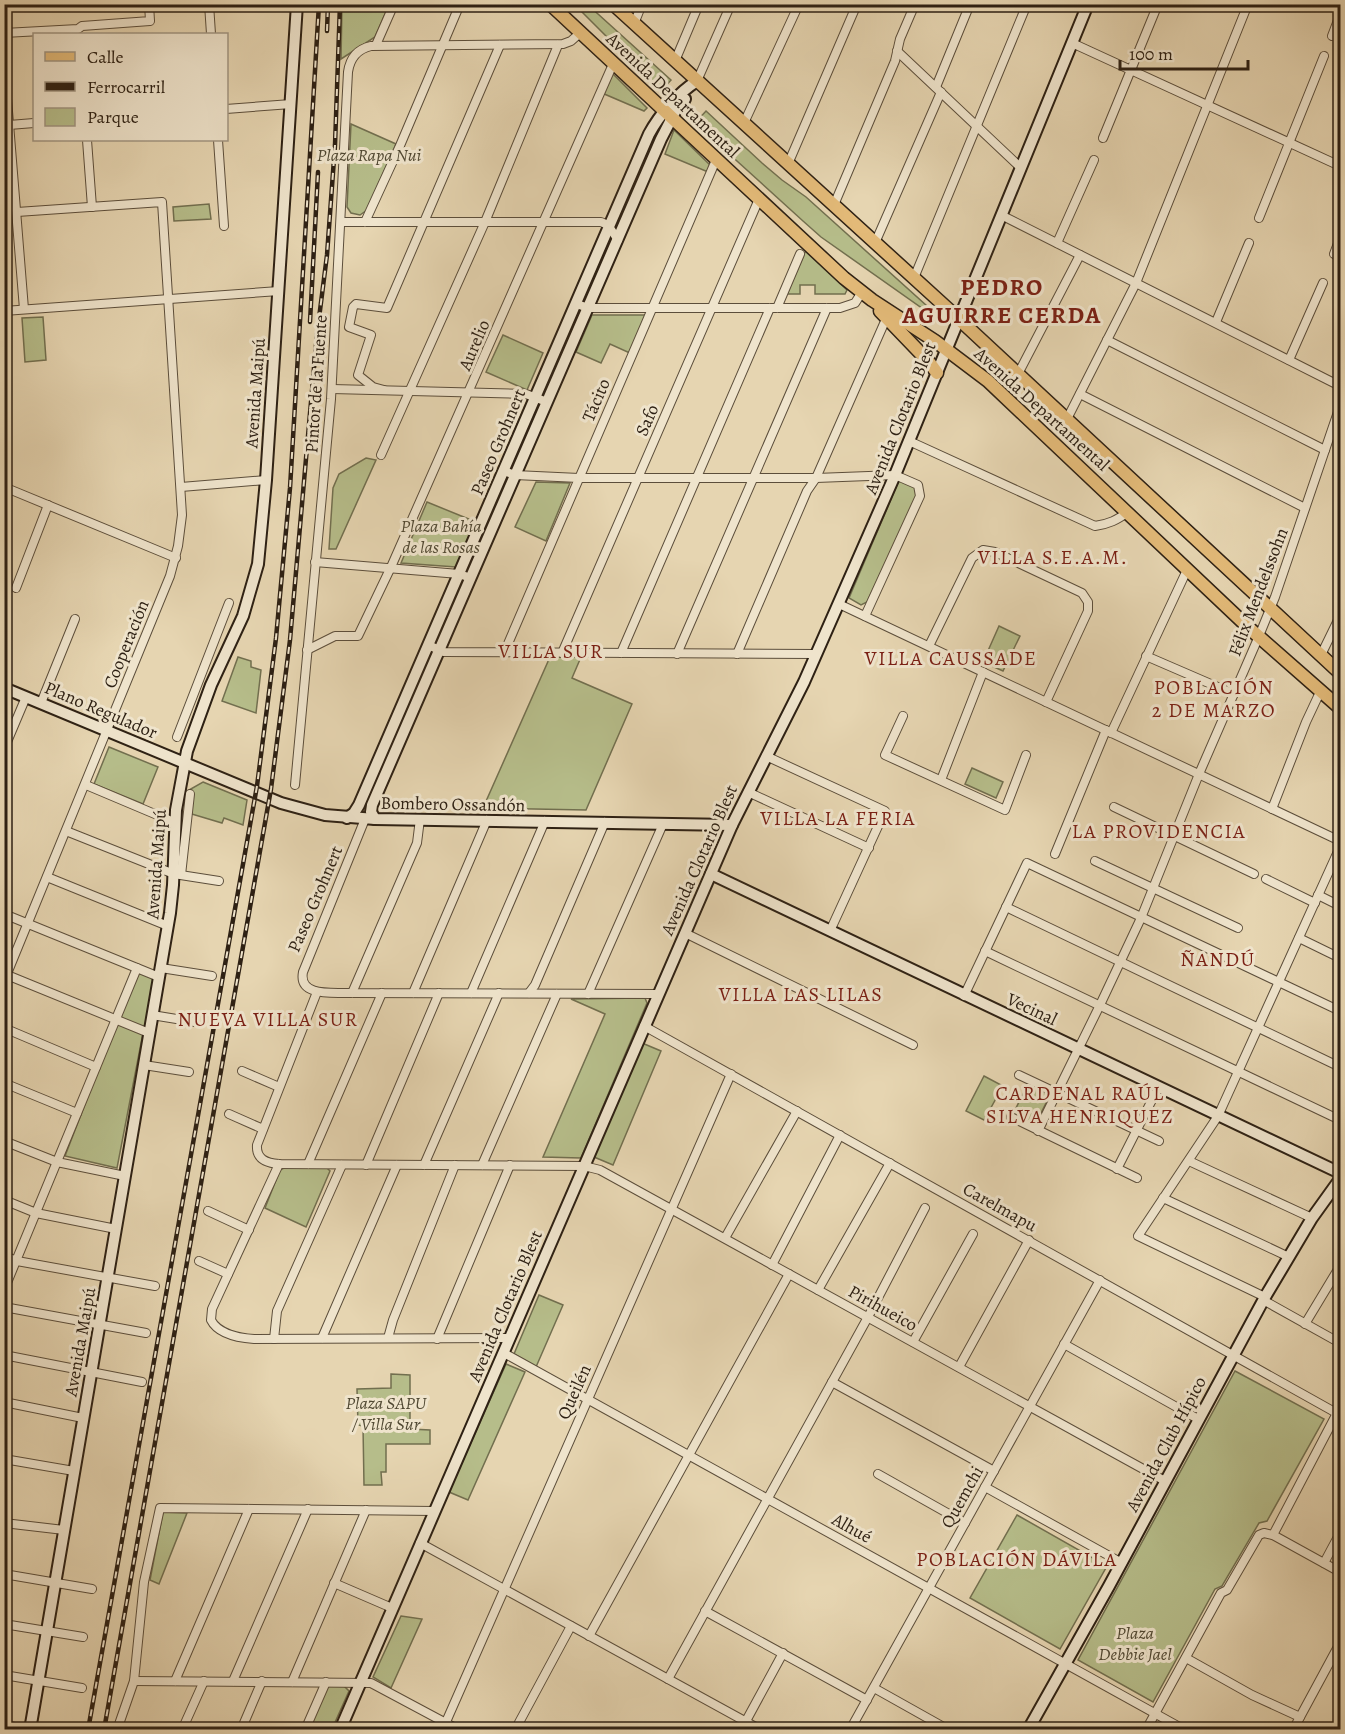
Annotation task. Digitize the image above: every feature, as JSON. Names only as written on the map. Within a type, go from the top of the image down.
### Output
[{"type":"main road","name":"Avenida Departamental","points":[[550,4],[716,160],[862,292],[946,349],[988,381],[1187,570],[1341,708]]},
{"type":"main road","name":"Avenida Departamental","points":[[613,4],[914,278],[1341,673]]},
{"type":"main road","points":[[872,300],[886,319],[937,373]]},
{"type":"street","points":[[4,33],[78,32],[82,26],[150,21],[148,4]]},
{"type":"street","points":[[209,4],[211,33]]},
{"type":"street","name":"Avenida Maipú","points":[[177,874],[176,810],[190,740],[203,703],[237,630],[250,596],[258,564],[266,480],[297,4]]},
{"type":"street","points":[[394,4],[376,45],[558,45],[571,41],[580,33]]},
{"type":"street","points":[[365,222],[460,4]]},
{"type":"street","points":[[634,24],[642,4]]},
{"type":"street","points":[[675,61],[699,4]]},
{"type":"street","points":[[668,115],[687,88],[697,81],[731,4]]},
{"type":"street","points":[[744,123],[799,4]]},
{"type":"street","points":[[788,164],[856,4]]},
{"type":"street","points":[[834,205],[895,61],[915,4]]},
{"type":"street","points":[[875,243],[938,90],[970,4]]},
{"type":"street","points":[[914,278],[1027,4]]},
{"type":"street","name":"Avenida Clotario Blest","points":[[340,1730],[732,825],[816,654],[895,475],[1088,4]]},
{"type":"street","points":[[1103,138],[1158,4]]},
{"type":"street","points":[[1067,419],[1136,283],[1248,4]]},
{"type":"street","points":[[1332,36],[1341,15]]},
{"type":"street","points":[[1072,43],[1341,166]]},
{"type":"street","name":"Pintor de la Fuente","points":[[295,785],[332,389],[349,67],[359,51],[376,45]]},
{"type":"street","points":[[384,390],[373,387],[358,375],[371,335],[349,327],[353,307],[356,304],[387,308],[500,45]]},
{"type":"street","points":[[381,455],[486,222],[558,45]]},
{"type":"street","points":[[897,51],[1020,167]]},
{"type":"street","points":[[1259,218],[1324,56]]},
{"type":"street","points":[[4,62],[9,124],[9,172],[16,213],[24,309]]},
{"type":"street","name":"Aurelio","points":[[307,650],[335,636],[358,636],[392,567],[613,64]]},
{"type":"street","points":[[228,109],[291,104]]},
{"type":"street","name":"Paseo Grohnert","points":[[314,991],[302,982],[303,972],[370,819],[372,805],[471,578],[536,398],[609,225],[649,134],[668,115]]},
{"type":"street","name":"Paseo Grohnert","points":[[347,818],[359,805],[459,574],[547,402],[661,139],[668,115]]},
{"type":"street","points":[[9,124],[33,123]]},
{"type":"street","points":[[16,213],[92,207],[87,141]]},
{"type":"street","points":[[218,141],[224,226]]},
{"type":"street","name":"Tácito","points":[[504,653],[716,160]]},
{"type":"street","points":[[1057,243],[1094,160]]},
{"type":"street","name":"Safo","points":[[562,653],[759,199]]},
{"type":"street","name":"Cooperación","points":[[6,978],[176,558],[182,522],[162,202],[92,207]]},
{"type":"street","points":[[1001,215],[1341,386]]},
{"type":"street","points":[[341,222],[601,222],[609,225],[618,240]]},
{"type":"street","points":[[1334,254],[1341,238]]},
{"type":"street","points":[[1216,322],[1249,243]]},
{"type":"street","points":[[621,653],[696,477],[800,254]]},
{"type":"street","points":[[1018,374],[1080,255]]},
{"type":"street","points":[[1289,360],[1323,283]]},
{"type":"street","points":[[4,311],[279,291]]},
{"type":"street","points":[[577,304],[588,308],[827,308],[849,306],[855,303],[862,292]]},
{"type":"street","points":[[677,654],[827,308]]},
{"type":"street","points":[[736,654],[807,491],[816,478],[886,319]]},
{"type":"street","points":[[1107,340],[1325,450]]},
{"type":"street","points":[[332,389],[526,394],[547,402]]},
{"type":"street","points":[[1080,394],[1305,508]]},
{"type":"street","name":"Félix Mendelssohn","points":[[1038,1131],[1101,1005],[1141,918],[1199,774],[1259,636],[1341,406]]},
{"type":"street","points":[[909,441],[1095,526],[1108,524],[1128,512]]},
{"type":"street","points":[[509,473],[579,478],[816,478],[895,475],[918,485],[920,496],[865,616]]},
{"type":"street","points":[[181,487],[266,480]]},
{"type":"street","points":[[4,487],[176,558]]},
{"type":"street","points":[[16,588],[48,505]]},
{"type":"street","points":[[929,646],[972,558],[982,550],[995,552],[1082,593],[1088,602],[1088,611],[1055,687],[1046,702]]},
{"type":"street","points":[[315,562],[392,567],[459,574],[471,578]]},
{"type":"street","points":[[1055,854],[1109,731],[1187,570]]},
{"type":"street","points":[[177,737],[229,603]]},
{"type":"street","points":[[839,604],[1341,841]]},
{"type":"street","points":[[1321,655],[1341,616]]},
{"type":"street","points":[[41,703],[75,619]]},
{"type":"street","points":[[221,624],[237,630]]},
{"type":"street","points":[[428,645],[444,652],[816,654]]},
{"type":"street","points":[[1146,656],[1234,694]]},
{"type":"street","points":[[941,780],[982,672]]},
{"type":"street","name":"Plano Regulador","points":[[4,688],[185,762]]},
{"type":"street","points":[[1272,809],[1321,690]]},
{"type":"street","points":[[4,749],[26,697]]},
{"type":"street","points":[[903,716],[885,755],[1005,810],[1026,755]]},
{"type":"street","points":[[397,717],[408,722]]},
{"type":"street","points":[[766,756],[885,811],[830,931]]},
{"type":"street","name":"Bombero Ossandón","points":[[185,762],[287,805],[315,813],[347,818],[732,825]]},
{"type":"street","points":[[86,785],[169,820]]},
{"type":"street","points":[[748,792],[868,848]]},
{"type":"street","name":"Avenida Maipú","points":[[30,1730],[190,794]]},
{"type":"street","points":[[1114,807],[1254,874]]},
{"type":"street","points":[[352,993],[417,843],[420,819]]},
{"type":"street","points":[[413,993],[487,820]]},
{"type":"street","points":[[471,993],[545,821]]},
{"type":"street","points":[[529,993],[535,985],[605,822]]},
{"type":"street","points":[[588,994],[663,824]]},
{"type":"street","points":[[66,831],[177,874],[219,881]]},
{"type":"street","points":[[1341,846],[1218,1116],[1138,1236],[1264,1299],[1341,1343]]},
{"type":"street","points":[[1095,861],[1152,890],[1238,928]]},
{"type":"street","points":[[964,996],[1027,863],[1341,1011]]},
{"type":"street","name":"Vecinal","points":[[711,874],[1341,1173]]},
{"type":"street","points":[[47,877],[168,926]]},
{"type":"street","points":[[1266,879],[1341,906]]},
{"type":"street","points":[[1006,907],[1341,1067]]},
{"type":"street","points":[[4,914],[137,968],[160,973],[212,976]]},
{"type":"street","points":[[685,933],[913,1045]]},
{"type":"street","points":[[1299,939],[1341,958]]},
{"type":"street","points":[[985,951],[1341,1120]]},
{"type":"street","points":[[4,1290],[137,968]]},
{"type":"street","points":[[6,978],[149,1033]]},
{"type":"street","points":[[510,1338],[249,1339],[226,1333],[214,1326],[210,1317],[279,1164],[260,1158],[256,1150],[314,991],[658,994]]},
{"type":"street","points":[[308,1164],[382,993]]},
{"type":"street","points":[[366,1165],[439,993]]},
{"type":"street","points":[[424,1165],[499,993]]},
{"type":"street","points":[[482,1165],[557,994]]},
{"type":"street","points":[[152,1015],[195,1022]]},
{"type":"street","name":"Carelmapu","points":[[644,1026],[1339,1414]]},
{"type":"street","points":[[4,1028],[96,1066]]},
{"type":"street","points":[[144,1065],[189,1072]]},
{"type":"street","points":[[242,1071],[279,1087]]},
{"type":"street","name":"Queilén","points":[[446,1722],[731,1074]]},
{"type":"street","points":[[1019,1075],[1159,1141]]},
{"type":"street","points":[[4,1083],[77,1113]]},
{"type":"street","points":[[1117,1168],[1158,1088]]},
{"type":"street","points":[[725,1238],[797,1111]]},
{"type":"street","points":[[229,1114],[262,1129]]},
{"type":"street","points":[[1011,1117],[1137,1178]]},
{"type":"street","points":[[772,1264],[840,1135]]},
{"type":"street","points":[[4,1141],[57,1162],[125,1176]]},
{"type":"street","points":[[1189,1161],[1312,1218]]},
{"type":"street","points":[[818,1290],[890,1163]]},
{"type":"street","name":"Pirihueico","points":[[279,1164],[584,1166],[600,1170],[1165,1481]]},
{"type":"street","points":[[274,1339],[277,1311],[342,1165]]},
{"type":"street","points":[[388,1338],[393,1320],[455,1165]]},
{"type":"street","points":[[437,1339],[510,1165]]},
{"type":"street","points":[[322,1338],[397,1166]]},
{"type":"street","name":"Avenida Club Hípico","points":[[1028,1730],[1122,1563],[1232,1355],[1312,1218],[1341,1179]]},
{"type":"street","points":[[1163,1198],[1288,1257]]},
{"type":"street","points":[[4,1200],[36,1213],[116,1229]]},
{"type":"street","points":[[668,1679],[868,1317],[925,1208]]},
{"type":"street","points":[[208,1211],[249,1230]]},
{"type":"street","points":[[913,1342],[973,1234]]},
{"type":"street","points":[[959,1367],[1029,1240]]},
{"type":"street","points":[[4,1256],[16,1261],[155,1286]]},
{"type":"street","points":[[199,1261],[228,1274]]},
{"type":"street","points":[[1305,1324],[1341,1266]]},
{"type":"street","points":[[589,1636],[789,1274]]},
{"type":"street","name":"Quemchi","points":[[850,1730],[1100,1280]]},
{"type":"street","points":[[4,1306],[146,1334]]},
{"type":"street","points":[[1064,1344],[1198,1419]]},
{"type":"street","name":"Alhué","points":[[504,1353],[1185,1730]]},
{"type":"street","points":[[4,1355],[142,1382]]},
{"type":"street","points":[[832,1382],[994,1471]]},
{"type":"street","points":[[4,1402],[83,1418]]},
{"type":"street","points":[[1273,1535],[1339,1414]]},
{"type":"street","points":[[4,1459],[74,1471]]},
{"type":"street","points":[[878,1474],[965,1523]]},
{"type":"street","points":[[985,1487],[1122,1563]]},
{"type":"street","points":[[117,1729],[134,1681],[144,1582],[160,1508],[434,1511]]},
{"type":"street","points":[[175,1681],[249,1509]]},
{"type":"street","points":[[233,1681],[308,1509]]},
{"type":"street","points":[[292,1682],[366,1510]]},
{"type":"street","points":[[4,1523],[64,1530]]},
{"type":"street","points":[[1146,1730],[1221,1593],[1227,1590],[1256,1538],[1264,1533],[1273,1535],[1341,1572]]},
{"type":"street","points":[[1324,1563],[1341,1533]]},
{"type":"street","points":[[420,1543],[760,1730]]},
{"type":"street","points":[[4,1574],[92,1589]]},
{"type":"street","points":[[334,1583],[392,1608]]},
{"type":"street","points":[[705,1611],[867,1700]]},
{"type":"street","points":[[4,1624],[83,1637]]},
{"type":"street","points":[[514,1730],[571,1626]]},
{"type":"street","points":[[1293,1730],[1341,1643]]},
{"type":"street","points":[[746,1721],[783,1653]]},
{"type":"street","points":[[1185,1658],[1252,1695],[1300,1717]]},
{"type":"street","points":[[4,1675],[82,1688]]},
{"type":"street","points":[[134,1681],[374,1683],[459,1730]]},
{"type":"street","points":[[182,1730],[204,1681]]},
{"type":"street","points":[[241,1730],[262,1681]]},
{"type":"street","points":[[305,1730],[326,1682]]},
{"type":"street","points":[[873,1688],[943,1728]]},
{"type":"street","points":[[4,1725],[30,1730]]},
{"type":"green space","points":[[342,5],[389,5],[375,37],[341,59]]},
{"type":"green space","points":[[575,5],[588,5],[671,80],[661,91]]},
{"type":"green space","points":[[611,72],[647,108],[644,111],[602,93]]},
{"type":"green space","points":[[706,111],[762,163],[806,197],[937,315],[936,318],[821,237],[803,221],[695,123]]},
{"type":"green space","name":"Plaza Rapa Nui","points":[[351,124],[396,144],[367,210],[360,215],[351,213],[347,207]]},
{"type":"green space","points":[[674,130],[710,165],[708,172],[665,154]]},
{"type":"green space","points":[[209,204],[211,219],[174,221],[173,207]]},
{"type":"green space","points":[[806,250],[847,290],[845,294],[815,294],[815,285],[800,285],[800,294],[787,294]]},
{"type":"green space","points":[[592,315],[649,315],[632,354],[610,344],[601,363],[576,352]]},
{"type":"green space","points":[[43,317],[46,360],[25,362],[22,318]]},
{"type":"green space","points":[[503,335],[543,353],[527,390],[486,372]]},
{"type":"green space","points":[[366,458],[376,460],[336,549],[329,549],[333,488],[339,474]]},
{"type":"green space","points":[[900,478],[920,490],[867,602],[861,605],[849,598]]},
{"type":"green space","points":[[536,482],[570,483],[546,541],[515,527]]},
{"type":"green space","name":"Plaza Bahía de las Rosas","points":[[427,502],[476,522],[456,567],[401,563]]},
{"type":"green space","points":[[999,626],[1020,636],[1003,671],[983,662]]},
{"type":"green space","points":[[238,657],[251,661],[251,667],[261,670],[256,713],[222,701]]},
{"type":"green space","points":[[550,657],[581,657],[572,678],[632,704],[586,810],[483,808]]},
{"type":"green space","points":[[109,747],[158,767],[143,804],[94,784]]},
{"type":"green space","points":[[972,768],[1003,782],[996,798],[965,784]]},
{"type":"green space","points":[[203,782],[247,800],[243,825],[224,818],[222,823],[185,812],[189,790]]},
{"type":"green space","points":[[137,972],[154,979],[145,1029],[120,1018]]},
{"type":"green space","points":[[645,998],[647,1003],[581,1158],[543,1157],[605,1014],[571,999]]},
{"type":"green space","points":[[116,1024],[143,1033],[117,1168],[65,1156]]},
{"type":"green space","points":[[642,1043],[661,1051],[613,1165],[594,1157]]},
{"type":"green space","points":[[984,1076],[1003,1086],[984,1120],[966,1111]]},
{"type":"green space","points":[[1028,1084],[1050,1095],[1035,1125],[1013,1114]]},
{"type":"green space","points":[[284,1168],[327,1168],[330,1171],[306,1227],[265,1208],[280,1170]]},
{"type":"green space","points":[[539,1295],[563,1305],[536,1367],[514,1354]]},
{"type":"green space","points":[[506,1364],[525,1372],[468,1500],[449,1492]]},
{"type":"green space","name":"Plaza Debbie Jael","points":[[1235,1371],[1324,1419],[1267,1521],[1259,1523],[1222,1586],[1215,1589],[1153,1702],[1078,1660]]},
{"type":"green space","name":"Plaza SAPU / Villa Sur","points":[[391,1374],[410,1375],[410,1429],[430,1430],[430,1444],[386,1444],[386,1472],[381,1472],[382,1485],[364,1485],[363,1426],[358,1425],[357,1389],[391,1388]]},
{"type":"green space","points":[[163,1512],[187,1513],[159,1584],[150,1580]]},
{"type":"green space","points":[[1017,1515],[1107,1566],[1060,1649],[970,1598]]},
{"type":"green space","points":[[401,1616],[422,1619],[391,1688],[373,1677]]},
{"type":"green space","points":[[326,1686],[344,1686],[349,1691],[332,1729],[307,1730]]},
{"type":"railway","points":[[88,1730],[257,786],[276,638],[290,488],[319,4]]},
{"type":"railway","points":[[327,31],[328,4]]},
{"type":"railway","points":[[104,1730],[271,789],[290,640],[317,334],[327,255],[335,145],[340,4]]},
{"type":"railway","points":[[310,322],[318,172]]},
{"type":"district","name":"PEDRO AGUIRRE CERDA","points":[[1002,301]]},
{"type":"district","name":"VILLA S.E.A.M.","points":[[1053,557]]},
{"type":"district","name":"VILLA SUR","points":[[551,651]]},
{"type":"district","name":"VILLA CAUSSADE","points":[[951,658]]},
{"type":"district","name":"POBLACIÓN 2 DE MARZO","points":[[1214,698]]},
{"type":"district","name":"VILLA LA FERIA","points":[[838,818]]},
{"type":"district","name":"LA PROVIDENCIA","points":[[1159,831]]},
{"type":"district","name":"ÑANDÚ","points":[[1218,959]]},
{"type":"district","name":"VILLA LAS LILAS","points":[[801,994]]},
{"type":"district","name":"NUEVA VILLA SUR","points":[[268,1019]]},
{"type":"district","name":"CARDENAL RAÚL SILVA HENRIQUEZ","points":[[1080,1104]]},
{"type":"district","name":"POBLACIÓN DÁVILA","points":[[1017,1559]]}]
